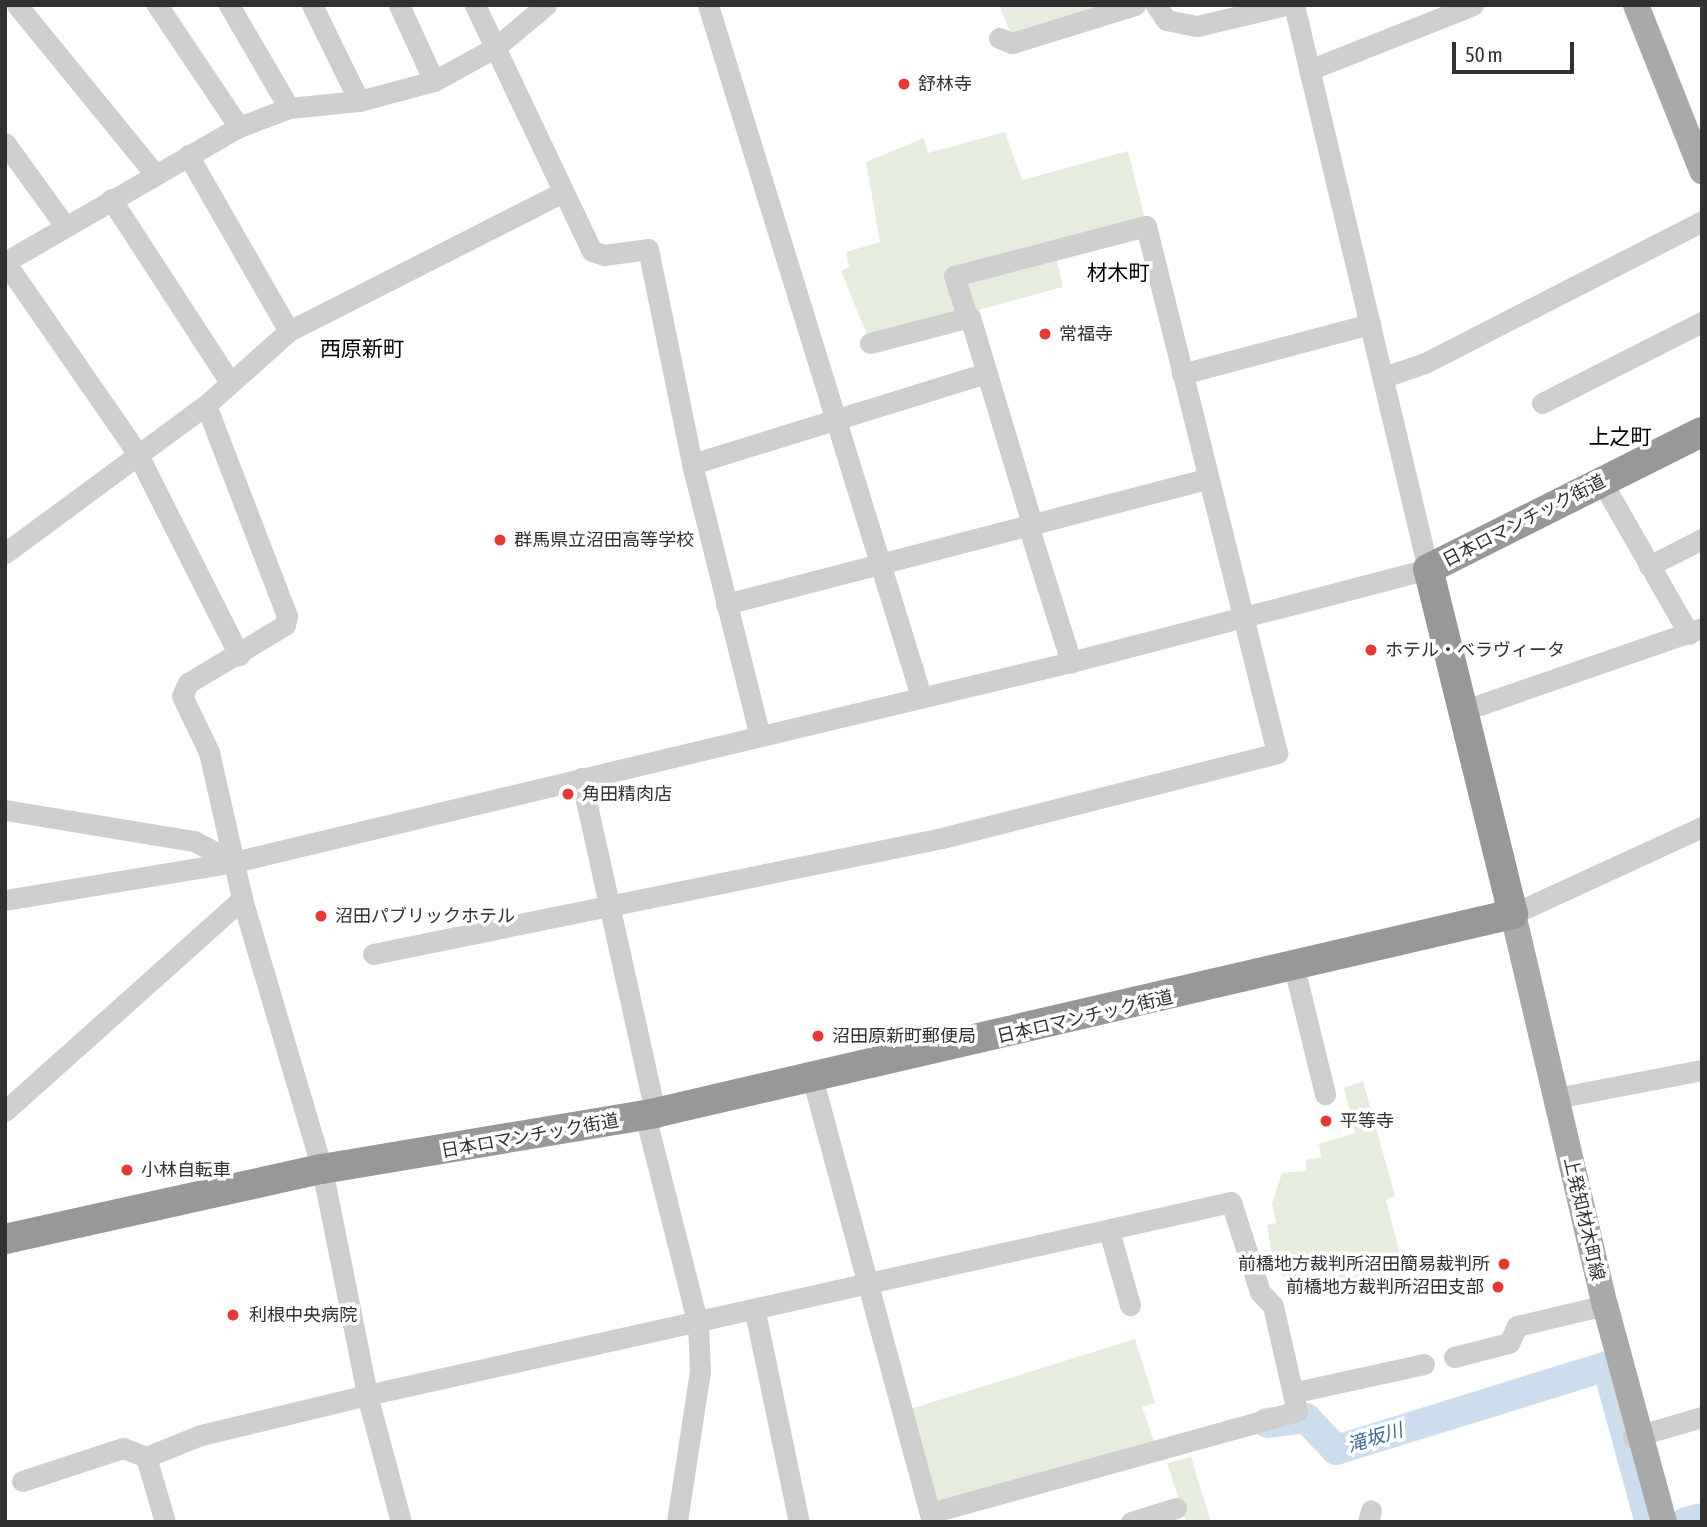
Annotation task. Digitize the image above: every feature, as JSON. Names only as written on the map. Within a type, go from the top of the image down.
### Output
[{"type":"highway","name":"日本ロマンチック街道","points":[[5,1239],[322,1169],[650,1114],[1294,967],[1513,914],[1465,710],[1428,569],[1702,432]]},
{"type":"main road","points":[[1636,5],[1702,170]]},
{"type":"main road","name":"上発知材木町線","points":[[1513,914],[1637,1436],[1664,1522]]},
{"type":"street","points":[[17,5],[155,173]]},
{"type":"street","points":[[158,5],[239,127]]},
{"type":"street","points":[[229,5],[289,108]]},
{"type":"street","points":[[312,5],[359,101]]},
{"type":"street","points":[[399,5],[434,81]]},
{"type":"street","points":[[475,5],[561,193],[592,250],[604,255],[648,249],[692,464],[758,733]]},
{"type":"street","points":[[239,655],[136,451],[5,262],[155,173],[239,127],[289,108],[359,101],[434,81],[496,47],[546,5]]},
{"type":"street","points":[[708,5],[837,418],[920,696]]},
{"type":"street","points":[[999,38],[1012,43],[1135,5]]},
{"type":"street","points":[[1156,5],[1166,20],[1196,26],[1286,5]]},
{"type":"street","points":[[5,900],[234,862],[758,733],[1072,662],[1428,569],[1294,5]]},
{"type":"street","points":[[1309,70],[1473,5]]},
{"type":"street","points":[[5,143],[65,226]]},
{"type":"street","points":[[188,155],[289,331]]},
{"type":"street","points":[[5,553],[136,451],[206,405],[229,381],[289,331],[561,193]]},
{"type":"street","points":[[111,199],[229,381]]},
{"type":"street","points":[[1384,377],[1425,362],[1702,221]]},
{"type":"street","points":[[373,954],[942,838],[1277,753],[1206,479],[1146,226],[954,276],[986,373],[1072,662]]},
{"type":"street","points":[[870,343],[967,316]]},
{"type":"street","points":[[1542,403],[1702,322]]},
{"type":"street","points":[[1182,374],[1370,324]]},
{"type":"street","points":[[692,464],[986,373]]},
{"type":"street","points":[[206,405],[287,616],[285,625],[239,655],[188,683],[182,696],[209,752],[242,898],[322,1169],[367,1395],[401,1522]]},
{"type":"street","points":[[726,604],[1206,479]]},
{"type":"street","points":[[1465,710],[1695,631],[1649,566],[1602,482]]},
{"type":"street","points":[[1649,566],[1702,539]]},
{"type":"street","points":[[581,778],[610,905],[650,1114],[698,1324],[700,1371],[677,1522]]},
{"type":"street","points":[[5,810],[194,841],[234,862]]},
{"type":"street","points":[[1513,914],[1702,827]]},
{"type":"street","points":[[5,1111],[242,898]]},
{"type":"street","points":[[1294,967],[1325,1094]]},
{"type":"street","points":[[1556,1098],[1702,1070]]},
{"type":"street","points":[[812,1077],[931,1518],[1424,1364]]},
{"type":"street","points":[[22,1481],[123,1448],[146,1457],[201,1435],[367,1395],[1110,1234],[1231,1202],[1260,1292],[1273,1306],[1297,1404]]},
{"type":"street","points":[[1110,1234],[1130,1304]]},
{"type":"street","points":[[1454,1357],[1508,1343],[1517,1326],[1605,1305]]},
{"type":"street","points":[[755,1312],[799,1522]]},
{"type":"street","points":[[1637,1436],[1702,1416]]},
{"type":"street","points":[[146,1457],[165,1522]]},
{"type":"street","points":[[1131,1522],[1176,1508]]},
{"type":"shaded area","points":[[999,5],[1096,5],[1098,13],[1013,39]]},
{"type":"shaded area","points":[[1005,132],[1022,180],[1128,151],[1146,223],[1054,247],[1063,287],[869,340],[841,271],[849,267],[846,252],[880,242],[866,162],[924,138],[928,153]]},
{"type":"shaded area","points":[[1363,1081],[1395,1196],[1386,1200],[1404,1270],[1294,1293],[1273,1261],[1267,1225],[1276,1223],[1272,1203],[1282,1173],[1306,1171],[1306,1160],[1321,1157],[1319,1144],[1355,1133],[1344,1088]]},
{"type":"shaded area","points":[[1135,1339],[1155,1403],[1142,1407],[1155,1444],[933,1506],[907,1410]]},
{"type":"shaded area","points":[[1191,1457],[1211,1522],[1186,1522],[1167,1463]]},
{"type":"waterway","name":"滝坂川","points":[[1267,1423],[1306,1418],[1336,1450],[1607,1366],[1648,1516]]},
{"type":"waterway","name":"滝坂川","points":[[1686,1522],[1702,1518]]},
{"type":"place","name":"舒林寺","points":[[904,84]]},
{"type":"place","name":"常福寺","points":[[1045,334]]},
{"type":"place","name":"群馬県立沼田高等学校","points":[[500,540]]},
{"type":"place","name":"ホテル・ベラヴィータ","points":[[1371,650]]},
{"type":"place","name":"角田精肉店","points":[[568,794]]},
{"type":"place","name":"沼田パブリックホテル","points":[[321,916]]},
{"type":"place","name":"沼田原新町郵便局","points":[[818,1036]]},
{"type":"place","name":"平等寺","points":[[1326,1121]]},
{"type":"place","name":"小林自転車","points":[[127,1170]]},
{"type":"place","name":"前橋地方裁判所沼田簡易裁判所","points":[[1504,1264]]},
{"type":"place","name":"前橋地方裁判所沼田支部","points":[[1498,1287]]},
{"type":"place","name":"利根中央病院","points":[[233,1315]]},
{"type":"district","name":"材木町","points":[[1118,272]]},
{"type":"district","name":"西原新町","points":[[362,348]]},
{"type":"district","name":"上之町","points":[[1620,436]]}]
